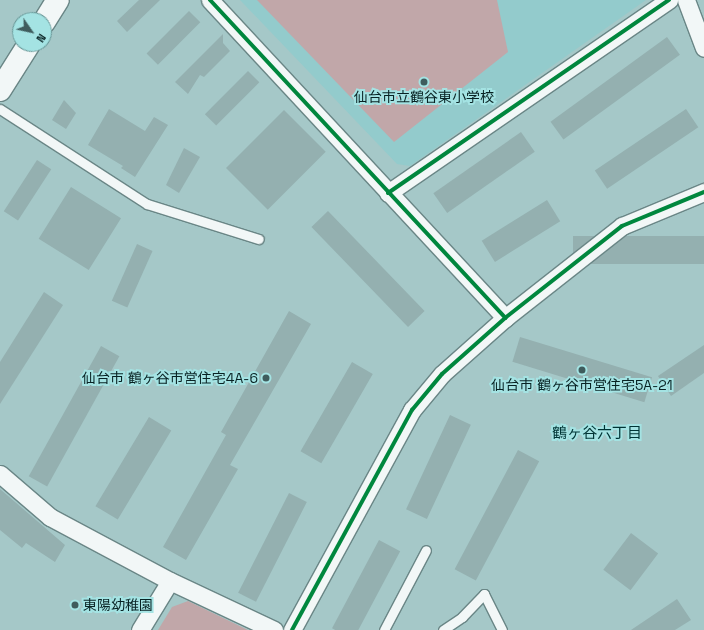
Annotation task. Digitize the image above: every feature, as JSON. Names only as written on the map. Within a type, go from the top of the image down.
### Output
[{"type":"street","points":[[50,12],[58,0]]},
{"type":"street","points":[[210,0],[505,318]]},
{"type":"street","points":[[388,193],[668,0]]},
{"type":"street","points":[[686,0],[704,48]]},
{"type":"street","points":[[0,90],[25,52]]},
{"type":"street","points":[[292,630],[412,410],[442,374],[505,318],[622,226],[704,192]]},
{"type":"street","points":[[0,474],[50,517],[170,581],[274,630]]},
{"type":"street","points":[[140,630],[170,581]]},
{"type":"lane","points":[[0,109],[147,204],[259,239]]},
{"type":"lane","points":[[384,630],[426,550]]},
{"type":"lane","points":[[443,630],[462,618],[484,594],[502,630]]},
{"type":"shaded area","name":"仙台市立鶴谷東小学校","points":[[240,0],[646,0],[410,166],[397,164]]},
{"type":"shaded area","points":[[257,0],[497,0],[508,52],[394,142]]},
{"type":"shaded area","points":[[188,601],[248,630],[158,630],[172,607]]},
{"type":"building","points":[[139,0],[160,0],[127,32],[117,21]]},
{"type":"building","points":[[189,11],[200,22],[158,65],[147,53]]},
{"type":"building","points":[[223,34],[223,43],[230,51],[204,77],[200,75],[188,94],[175,82]]},
{"type":"building","points":[[667,37],[680,55],[563,139],[551,122]]},
{"type":"building","points":[[248,71],[259,82],[216,125],[205,114]]},
{"type":"building","points":[[64,100],[76,113],[66,129],[52,120]]},
{"type":"building","points":[[109,109],[145,131],[154,117],[168,125],[135,177],[121,168],[123,166],[88,145]]},
{"type":"building","points":[[686,109],[698,127],[607,189],[595,171]]},
{"type":"building","points":[[284,110],[326,152],[268,210],[226,168]]},
{"type":"building","points":[[521,132],[535,152],[447,213],[433,193]]},
{"type":"building","points":[[184,148],[200,157],[179,193],[166,185]]},
{"type":"building","points":[[37,160],[51,169],[18,220],[4,211]]},
{"type":"building","points":[[71,187],[121,218],[89,270],[39,239]]},
{"type":"building","points":[[547,200],[560,221],[495,262],[482,241]]},
{"type":"building","points":[[328,211],[425,311],[408,327],[311,227]]},
{"type":"building","points":[[573,236],[704,236],[704,264],[573,264]]},
{"type":"building","points":[[137,244],[153,251],[127,308],[112,301]]},
{"type":"building","points":[[44,292],[63,305],[0,404],[0,362]]},
{"type":"building","points":[[289,311],[311,324],[230,465],[238,469],[186,560],[163,547],[226,435],[221,432]]},
{"type":"building","name":"仙台市 鶴ヶ谷市営住宅5A-21","points":[[520,337],[652,377],[644,402],[512,362]]},
{"type":"building","points":[[704,345],[704,373],[671,396],[658,376]]},
{"type":"building","points":[[101,346],[119,356],[47,486],[29,476]]},
{"type":"building","points":[[352,362],[373,374],[321,463],[300,451]]},
{"type":"building","points":[[450,415],[471,425],[427,519],[406,509]]},
{"type":"building","points":[[149,417],[171,430],[118,520],[95,506]]},
{"type":"building","points":[[518,450],[539,461],[476,580],[455,569]]},
{"type":"building","points":[[0,489],[65,545],[55,562],[26,543],[22,548],[0,530]]},
{"type":"building","points":[[289,493],[307,502],[256,602],[238,593]]},
{"type":"building","points":[[631,533],[658,553],[630,590],[603,570]]},
{"type":"building","points":[[379,540],[400,551],[358,630],[335,630],[332,628]]},
{"type":"building","points":[[677,599],[691,620],[675,630],[631,630]]},
{"type":"cycle path","points":[[210,0],[505,318]]},
{"type":"cycle path","points":[[388,193],[669,0]]},
{"type":"cycle path","points":[[292,630],[412,410],[442,374],[505,318],[622,226],[704,192]]},
{"type":"place","name":"仙台市立鶴谷東小学校","points":[[424,82]]},
{"type":"place","name":"仙台市 鶴ヶ谷市営住宅5A-21","points":[[582,370]]},
{"type":"place","name":"仙台市 鶴ヶ谷市営住宅4A-6","points":[[266,378]]},
{"type":"place","name":"東陽幼稚園","points":[[75,605]]},
{"type":"district","name":"鶴ヶ谷六丁目","points":[[597,433]]}]
